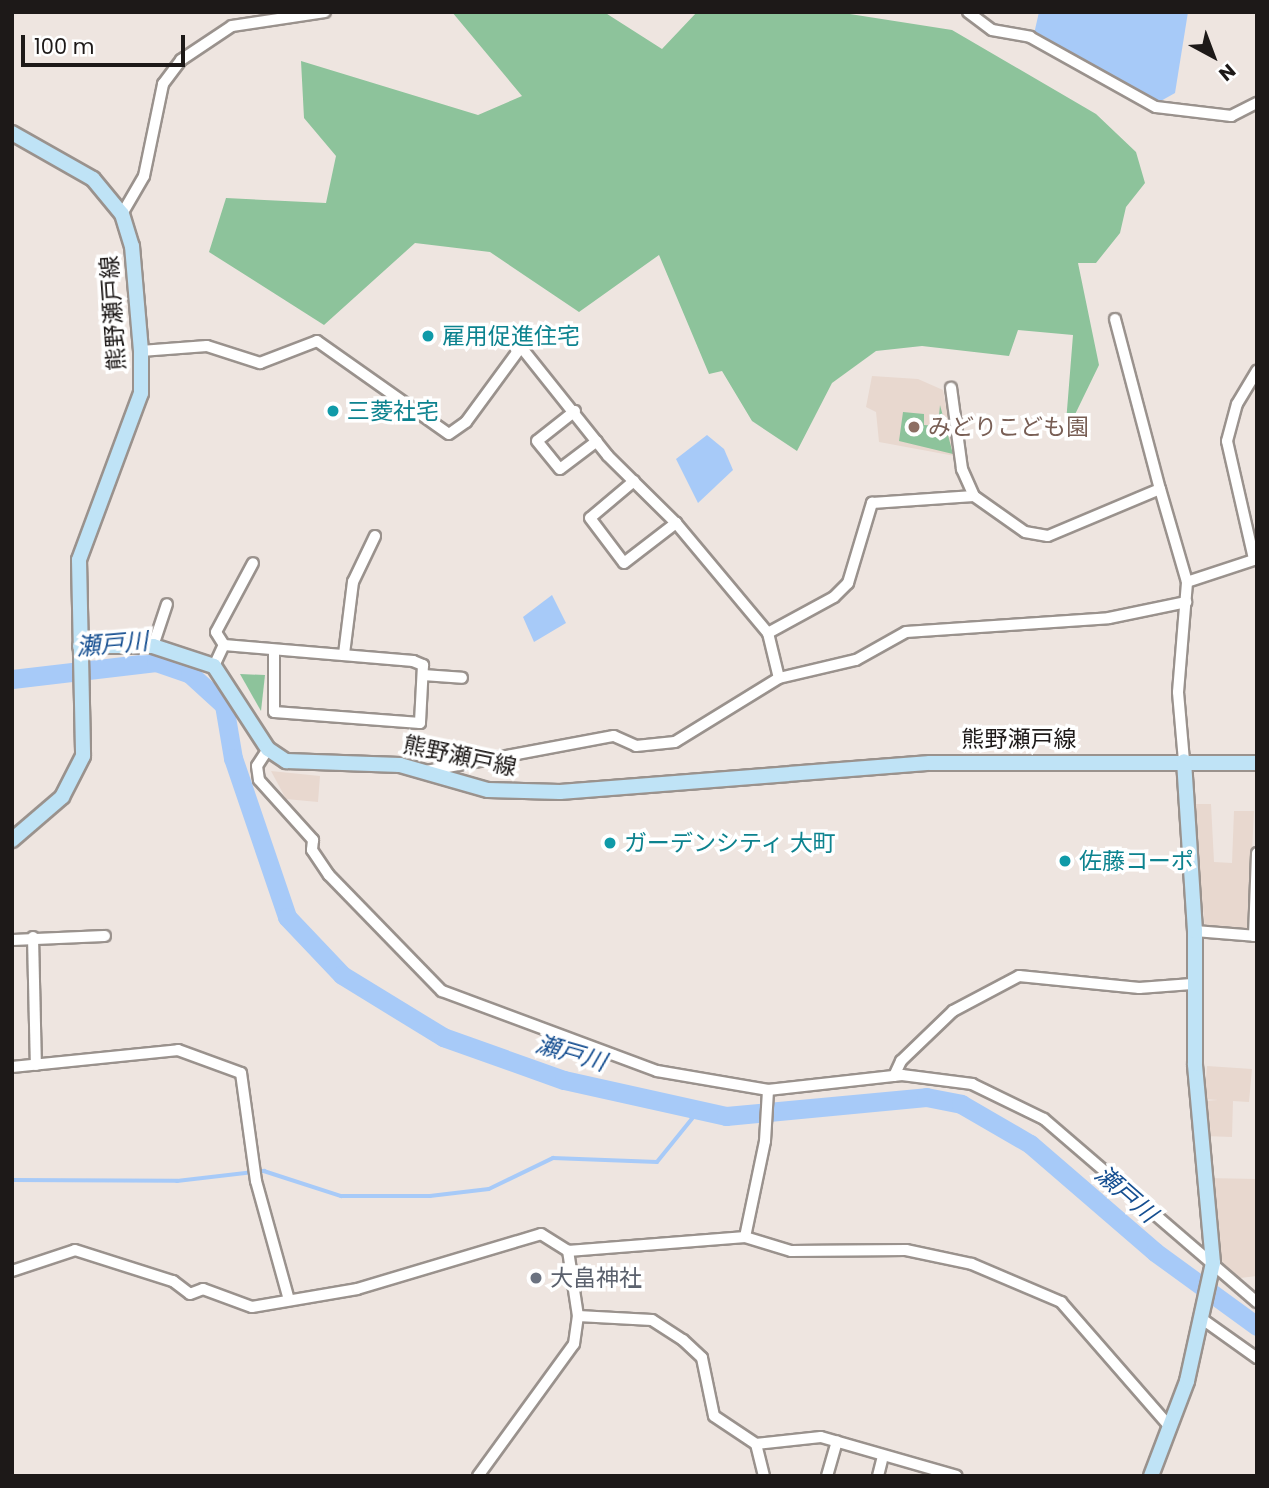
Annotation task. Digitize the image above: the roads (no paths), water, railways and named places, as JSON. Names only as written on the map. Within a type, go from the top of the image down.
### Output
[{"type":"main road","name":"熊野瀬戸線","points":[[12,133],[93,179],[122,214],[132,246],[141,351],[141,393],[79,560],[83,684],[81,762],[62,797],[12,840]]},
{"type":"main road","points":[[81,651],[153,646],[214,666],[232,685],[268,749]]},
{"type":"main road","name":"熊野瀬戸線","points":[[268,749],[304,765],[376,763],[524,793],[930,763],[1257,763]]},
{"type":"main road","points":[[1151,1476],[1171,1428],[1205,1318],[1213,1267],[1200,1160],[1192,984],[1195,931],[1184,761]]},
{"type":"street","points":[[122,214],[144,176],[163,84],[181,60],[232,26],[324,12]]},
{"type":"street","points":[[968,12],[992,30],[1030,37],[1156,107],[1231,116],[1257,103]]},
{"type":"street","points":[[1115,319],[1187,582],[1178,692],[1184,761]]},
{"type":"street","points":[[141,351],[207,346],[260,363],[317,341],[449,434],[466,422],[521,347],[597,441],[676,523],[768,633],[779,678]]},
{"type":"street","points":[[1187,582],[1255,559],[1227,441],[1237,404],[1257,371]]},
{"type":"street","points":[[951,388],[962,468],[975,496],[1025,533],[1048,536],[1160,489]]},
{"type":"street","points":[[575,411],[537,441],[560,469],[597,441]]},
{"type":"street","points":[[634,481],[590,518],[624,563],[676,523]]},
{"type":"street","points":[[768,633],[848,583],[872,503],[975,496]]},
{"type":"street","points":[[344,654],[353,582],[375,536]]},
{"type":"street","points":[[253,563],[216,632],[225,645],[344,654],[413,661],[423,665],[420,723],[274,712],[274,650]]},
{"type":"street","points":[[421,772],[614,736],[636,746],[675,742],[779,678],[856,660],[906,632],[1109,618],[1186,602]]},
{"type":"street","points":[[153,646],[167,604]]},
{"type":"street","points":[[214,666],[225,645]]},
{"type":"street","points":[[423,675],[462,678]]},
{"type":"street","points":[[268,749],[257,766],[259,780],[313,840],[312,850],[329,875],[442,991],[608,1057],[768,1092],[894,1076],[972,1084],[1016,1102],[1189,1250],[1257,1302]]},
{"type":"street","points":[[1195,931],[1255,936],[1257,853]]},
{"type":"street","points":[[12,940],[105,936]]},
{"type":"street","points":[[33,937],[36,1065]]},
{"type":"street","points":[[894,1076],[901,1061],[953,1011],[1019,976],[1139,988],[1192,984]]},
{"type":"street","points":[[12,1067],[178,1051],[232,1069],[244,1086],[256,1181],[289,1300]]},
{"type":"street","points":[[746,1237],[766,1137],[768,1092]]},
{"type":"street","points":[[12,1270],[75,1250],[173,1281],[190,1294],[203,1289],[252,1307],[357,1289],[541,1234],[568,1251],[746,1237],[791,1251],[906,1250],[972,1264],[1061,1302],[1171,1428]]},
{"type":"street","points":[[478,1476],[574,1344],[578,1316],[568,1251]]},
{"type":"street","points":[[578,1316],[652,1320],[683,1340],[702,1359],[714,1416],[757,1444],[796,1438],[837,1441],[957,1476]]},
{"type":"street","points":[[1205,1318],[1257,1358]]},
{"type":"street","points":[[827,1476],[837,1441]]},
{"type":"street","points":[[757,1444],[764,1476]]},
{"type":"street","points":[[878,1476],[883,1456]]},
{"type":"water","points":[[1039,12],[1188,12],[1175,93],[1159,102],[1034,34]]},
{"type":"water","points":[[707,435],[724,449],[733,470],[698,503],[676,459]]},
{"type":"water","points":[[552,595],[566,623],[534,642],[523,617]]},
{"type":"waterway","name":"瀬戸川","points":[[12,679],[156,662],[190,674],[224,705],[233,758],[287,917],[342,975],[443,1037],[564,1080],[726,1116],[926,1097],[961,1104],[1030,1144],[1155,1252],[1257,1326]]},
{"type":"waterway","points":[[12,1180],[177,1181],[264,1171],[341,1196],[430,1196],[489,1189],[553,1158],[657,1162],[692,1119],[686,1107]]},
{"type":"place","name":"雇用促進住宅","points":[[428,336]]},
{"type":"place","name":"三菱社宅","points":[[333,411]]},
{"type":"place","name":"みどりこども園","points":[[914,427]]},
{"type":"place","name":"ガーデンシティ 大町","points":[[610,843]]},
{"type":"place","name":"佐藤コーポ","points":[[1065,861]]},
{"type":"place","name":"大畠神社","points":[[536,1278]]}]
